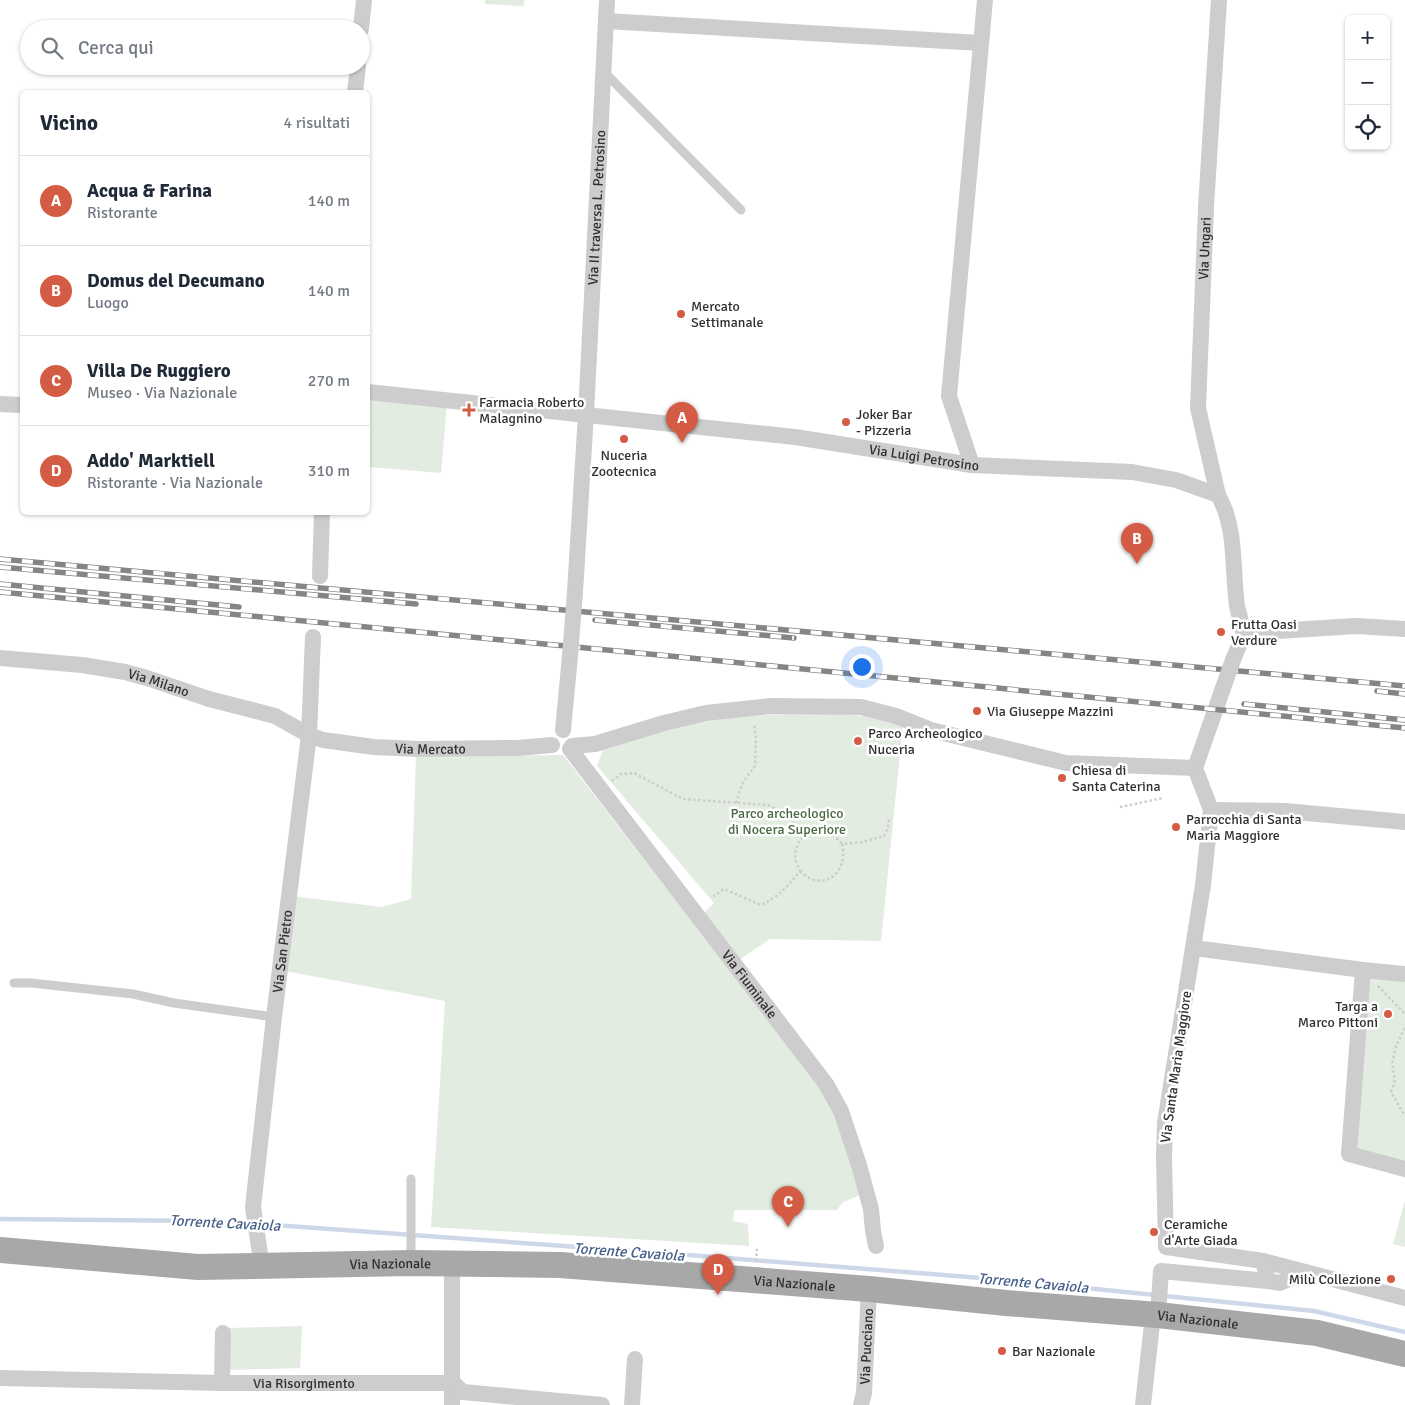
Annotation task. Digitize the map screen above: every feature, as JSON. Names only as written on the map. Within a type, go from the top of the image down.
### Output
[{"type":"main road","name":"Via Nazionale","points":[[0,1250],[198,1267],[260,1257],[410,1256],[452,1264],[560,1265],[869,1289],[1006,1303],[1156,1312],[1317,1333],[1405,1354]]},
{"type":"street","points":[[362,20],[364,0]]},
{"type":"street","name":"Via II traversa L. Petrosino","points":[[563,730],[575,592],[586,414],[607,0]]},
{"type":"street","points":[[972,465],[949,396],[985,0]]},
{"type":"street","name":"Via Ungari","points":[[1218,494],[1198,408],[1206,207],[1219,0]]},
{"type":"street","points":[[606,21],[981,43]]},
{"type":"street","points":[[355,90],[357,75]]},
{"type":"street","name":"Via Luigi Petrosino","points":[[370,392],[796,437],[972,465],[1132,472],[1176,480],[1218,494]]},
{"type":"street","points":[[0,404],[20,405]]},
{"type":"street","points":[[571,747],[572,735],[563,730],[553,734],[552,745],[560,752],[563,752],[571,747],[594,744],[664,723],[706,713],[770,706],[860,707],[896,716],[931,730],[1066,763],[1195,768],[1244,633],[1237,607],[1226,507],[1218,494]]},
{"type":"street","points":[[320,576],[322,515]]},
{"type":"street","points":[[1244,633],[1356,626],[1405,629]]},
{"type":"street","name":"Via San Pietro","points":[[260,1257],[253,1207],[274,1017],[309,735],[313,637]]},
{"type":"street","name":"Via Milano","points":[[0,658],[125,672],[209,699],[276,716],[309,735]]},
{"type":"street","name":"Via Mercato","points":[[309,735],[323,740],[374,747],[419,749],[518,748],[552,745]]},
{"type":"street","name":"Via Fiuminale","points":[[571,747],[826,1084],[841,1111],[859,1165],[871,1209],[872,1231],[876,1246]]},
{"type":"street","name":"Via Santa Maria Maggiore","points":[[1195,768],[1211,810],[1194,948],[1165,1122],[1166,1247],[1263,1262]]},
{"type":"street","points":[[1211,810],[1286,811],[1405,822]]},
{"type":"street","points":[[1194,948],[1368,976],[1405,974]]},
{"type":"street","points":[[1368,976],[1349,1154],[1405,1169]]},
{"type":"street","points":[[1263,1262],[1405,1298]]},
{"type":"street","points":[[1263,1262],[1268,1281]]},
{"type":"street","points":[[452,1264],[452,1405]]},
{"type":"street","points":[[1143,1405],[1161,1271],[1280,1282],[1303,1273]]},
{"type":"street","name":"Via Pucciano","points":[[861,1405],[864,1393],[869,1289]]},
{"type":"street","points":[[222,1384],[223,1333]]},
{"type":"street","points":[[632,1405],[635,1360]]},
{"type":"street","name":"Via Risorgimento","points":[[0,1378],[222,1384],[453,1383],[463,1392],[602,1405]]},
{"type":"lane","points":[[604,72],[742,210]]},
{"type":"lane","points":[[14,983],[31,983],[132,994],[174,1003],[274,1017]]},
{"type":"lane","points":[[410,1256],[411,1179]]},
{"type":"path","points":[[736,803],[742,784],[755,766],[756,739],[754,724]]},
{"type":"path","points":[[611,782],[621,774],[634,773],[683,799],[768,805],[779,810],[804,835]]},
{"type":"path","points":[[1120,807],[1163,798]]},
{"type":"path","points":[[842,844],[862,842],[884,836],[888,828],[889,818]]},
{"type":"path","points":[[817,830],[829,831],[842,844],[845,854],[842,866],[834,875],[823,882],[812,880],[800,871],[794,860],[796,846],[804,835],[817,830]]},
{"type":"path","points":[[711,898],[724,889],[761,905],[776,898],[800,871]]},
{"type":"path","points":[[1368,976],[1405,1014]]},
{"type":"path","points":[[1405,1028],[1396,1046],[1392,1064],[1395,1080],[1391,1092],[1405,1116]]},
{"type":"green space","points":[[485,0],[524,0],[524,6],[485,4]]},
{"type":"green space","points":[[370,396],[447,403],[441,473],[370,467]]},
{"type":"green space","name":"Parco archeologico di Nocera Superiore","points":[[817,713],[865,716],[903,724],[881,941],[770,939],[739,960],[703,914],[714,903],[597,766],[603,750],[680,725],[745,716]]},
{"type":"green space","points":[[563,755],[826,1094],[863,1194],[843,1202],[837,1210],[734,1210],[733,1221],[748,1224],[749,1246],[431,1227],[445,1001],[280,970],[293,896],[382,907],[411,899],[416,757]]},
{"type":"green space","points":[[1367,977],[1405,979],[1405,1161],[1353,1148]]},
{"type":"green space","points":[[1405,1200],[1405,1247],[1393,1244]]},
{"type":"green space","points":[[302,1326],[300,1368],[225,1370],[227,1328]]},
{"type":"waterway","name":"Torrente Cavaiola","points":[[0,1219],[206,1221],[252,1224]]},
{"type":"waterway","name":"Torrente Cavaiola","points":[[260,1224],[1007,1280],[1314,1311],[1405,1332]]},
{"type":"railway","points":[[0,559],[1405,686]]},
{"type":"railway","points":[[0,567],[416,604]]},
{"type":"railway","points":[[0,584],[239,607]]},
{"type":"railway","points":[[0,592],[1405,728]]},
{"type":"railway","points":[[595,620],[794,638]]},
{"type":"railway","points":[[1377,691],[1405,694]]},
{"type":"railway","points":[[1244,704],[1405,720]]},
{"type":"place","name":"Mercato Settimanale","points":[[681,314]]},
{"type":"place","name":"Farmacia Roberto Malagnino","points":[[469,410]]},
{"type":"place","name":"Joker Bar - Pizzeria","points":[[846,422]]},
{"type":"place","name":"Nuceria Zootecnica","points":[[624,439]]},
{"type":"place","name":"Acqua & Farina","points":[[682,443]]},
{"type":"place","name":"Domus del Decumano","points":[[1137,564]]},
{"type":"place","name":"Frutta Oasi Verdure","points":[[1221,632]]},
{"type":"place","name":"Via Giuseppe Mazzini","points":[[977,711]]},
{"type":"place","name":"Parco Archeologico Nuceria","points":[[858,741]]},
{"type":"place","name":"Chiesa di Santa Caterina","points":[[1062,778]]},
{"type":"place","name":"Parrocchia di Santa Maria Maggiore","points":[[1176,827]]},
{"type":"place","name":"Targa a Marco Pittoni","points":[[1388,1014]]},
{"type":"place","name":"Villa De Ruggiero","points":[[788,1227]]},
{"type":"place","name":"Ceramiche d'Arte Giada","points":[[1154,1232]]},
{"type":"place","name":"Milù Collezione","points":[[1391,1279]]},
{"type":"place","name":"Addo' Marktiell","points":[[718,1295]]},
{"type":"place","name":"Bar Nazionale","points":[[1002,1351]]}]
